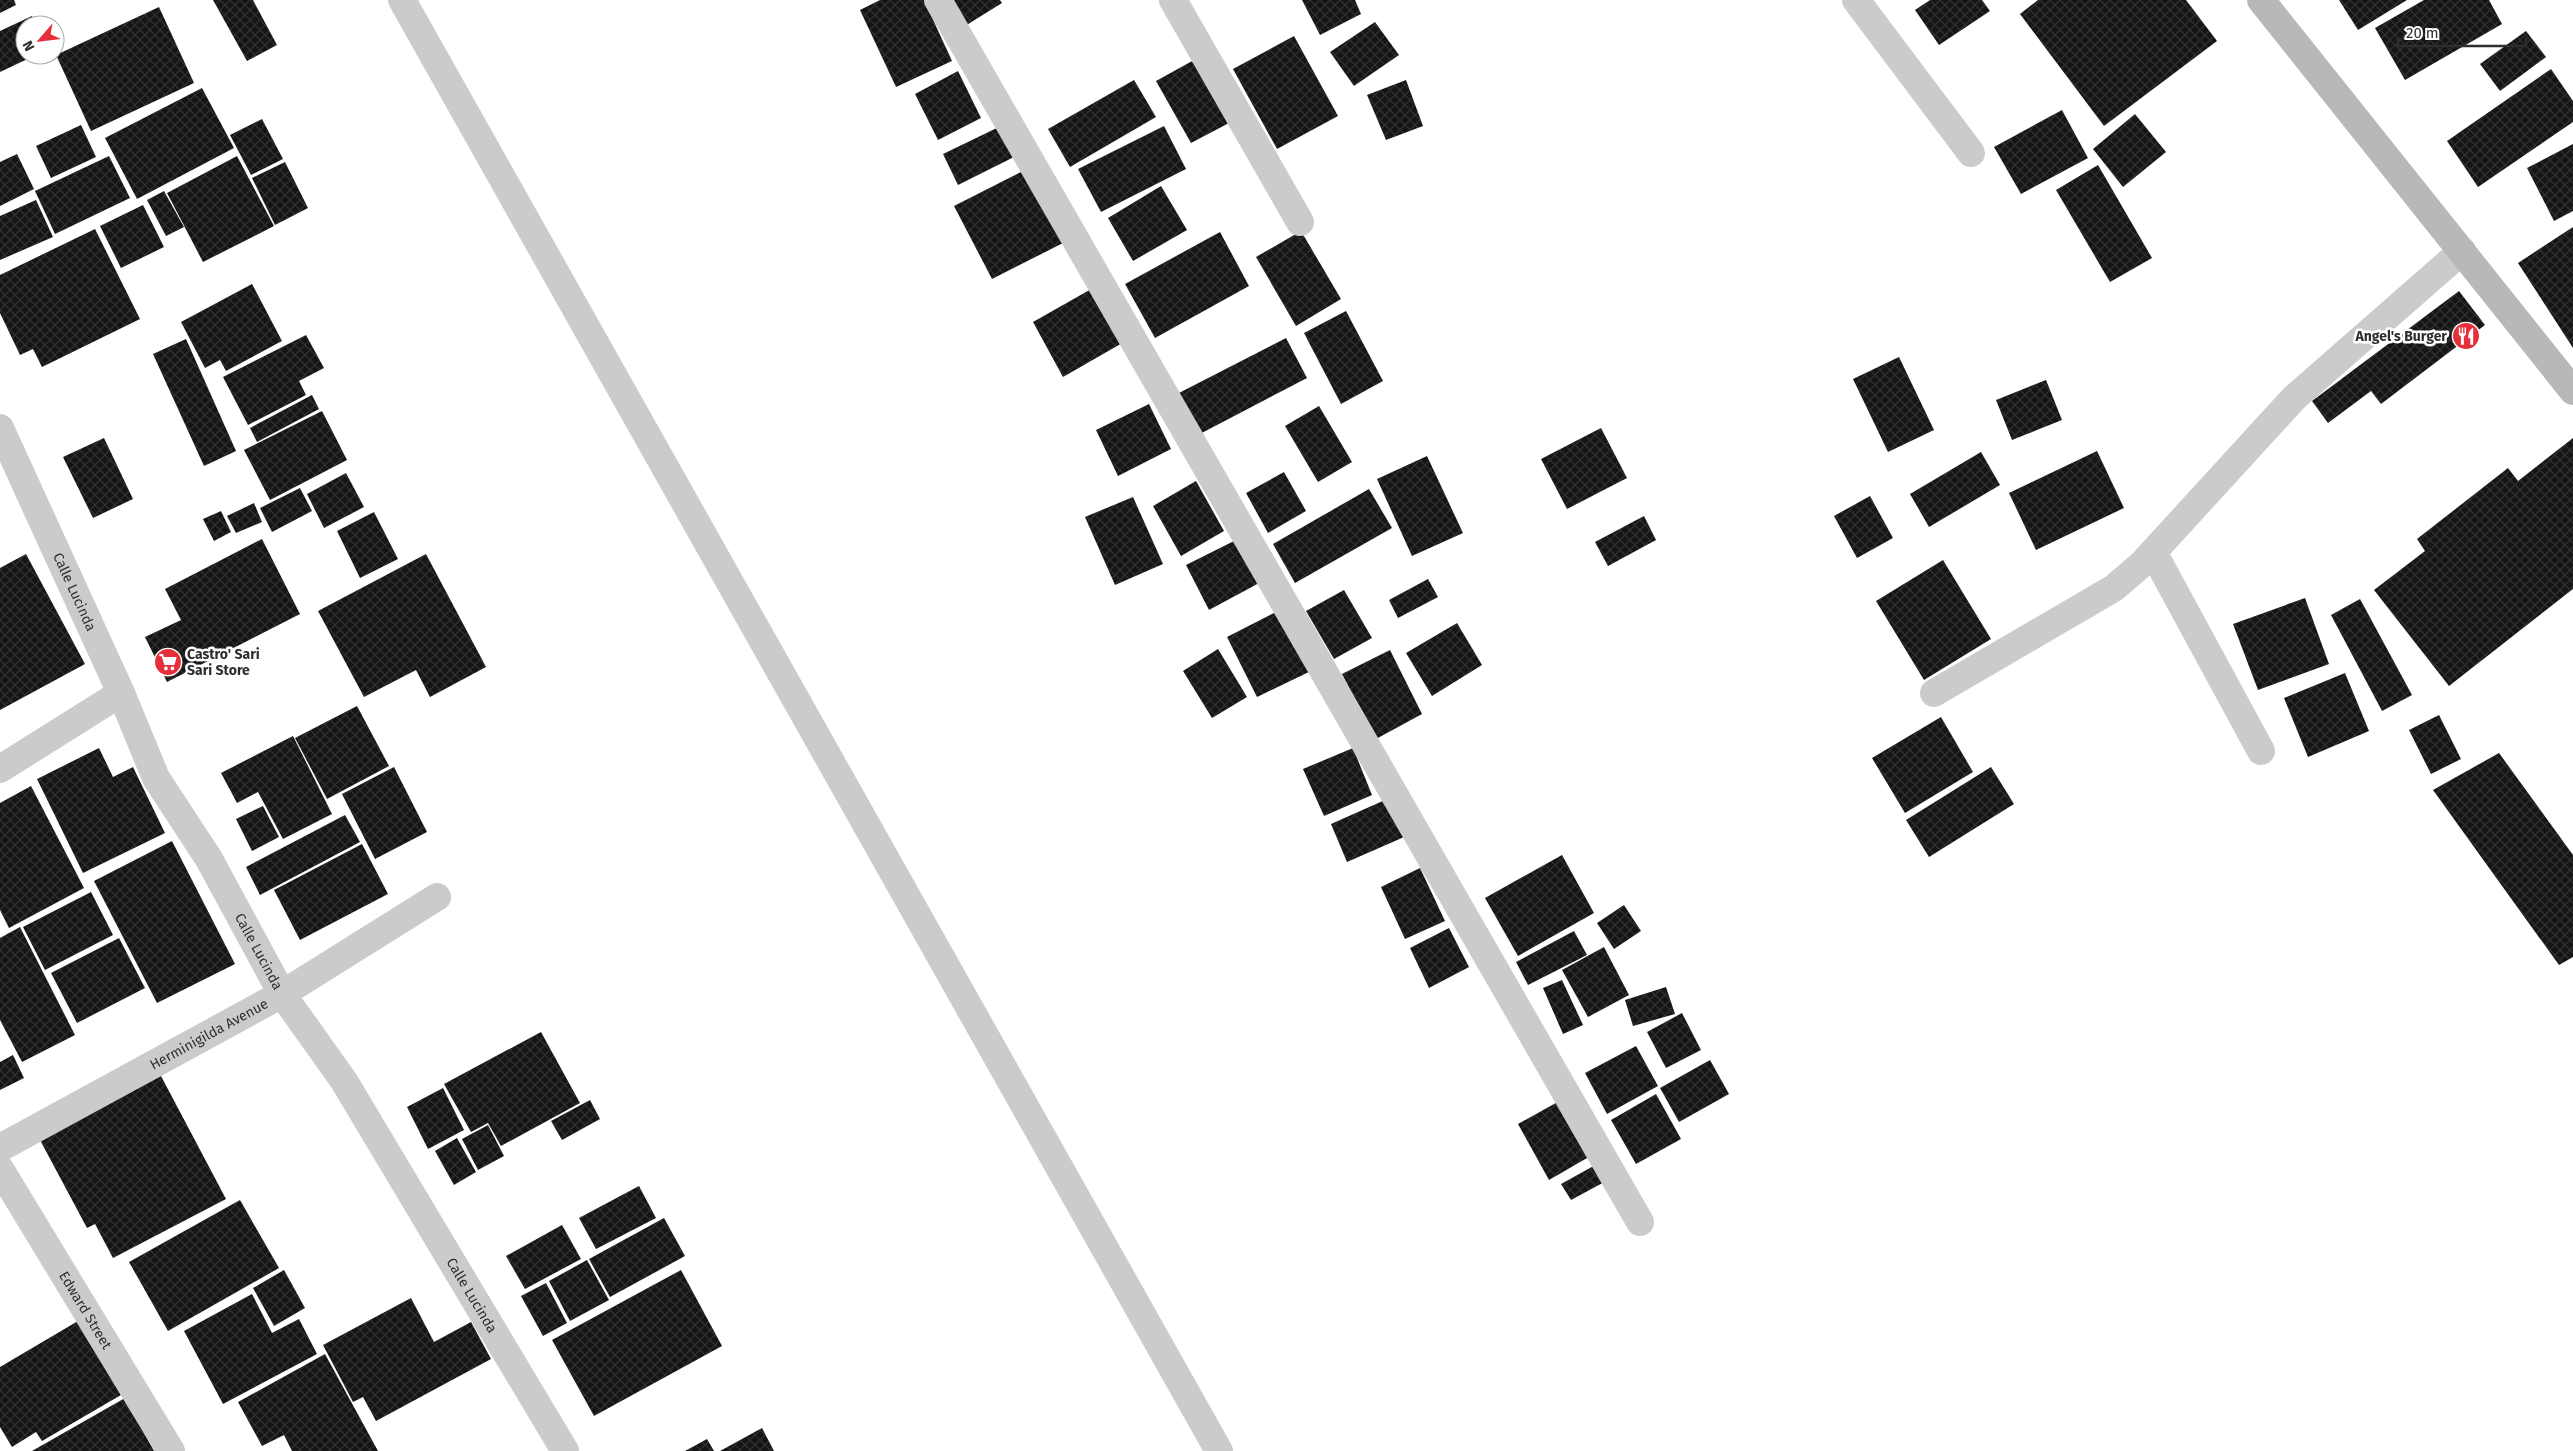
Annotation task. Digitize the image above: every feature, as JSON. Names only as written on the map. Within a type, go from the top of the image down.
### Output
[{"type":"street","points":[[402,0],[1219,1451]]},
{"type":"street","points":[[938,0],[1640,1222]]},
{"type":"street","points":[[1173,0],[1300,222]]},
{"type":"street","points":[[1856,0],[1971,153]]},
{"type":"street","points":[[2261,0],[2573,390]]},
{"type":"street","points":[[1934,693],[2114,588],[2153,552],[2294,398],[2462,251]]},
{"type":"street","name":"Calle Lucinda","points":[[0,428],[121,693],[156,778],[210,859],[282,994],[344,1081],[565,1451]]},
{"type":"street","points":[[2153,552],[2261,751]]},
{"type":"street","points":[[0,769],[121,693]]},
{"type":"street","name":"Herminigilda Avenue","points":[[0,1148],[282,994],[438,897]]},
{"type":"street","name":"Edward Street","points":[[0,1169],[171,1451]]},
{"type":"building","points":[[0,0],[14,0],[16,5],[0,13]]},
{"type":"building","points":[[213,0],[253,0],[277,45],[247,61]]},
{"type":"building","points":[[880,0],[924,0],[952,61],[896,87],[860,10]]},
{"type":"building","points":[[948,0],[1000,0],[1002,3],[965,26]]},
{"type":"building","points":[[1302,0],[1355,0],[1361,14],[1320,35]]},
{"type":"building","points":[[1930,0],[1982,0],[1990,11],[1939,45],[1915,10]]},
{"type":"building","points":[[2038,0],[2186,0],[2217,41],[2104,126],[2020,14]]},
{"type":"building","points":[[2339,0],[2407,0],[2358,30]]},
{"type":"building","points":[[2424,0],[2489,0],[2502,24],[2405,80],[2375,28]]},
{"type":"building","points":[[159,7],[194,83],[91,131],[61,65],[65,65],[65,51]]},
{"type":"building","points":[[1375,22],[1399,55],[1354,86],[1330,52]]},
{"type":"building","points":[[15,24],[15,65],[0,72],[0,31]]},
{"type":"building","points":[[2526,31],[2546,57],[2500,91],[2480,64]]},
{"type":"building","points":[[1294,36],[1338,116],[1277,149],[1233,69]]},
{"type":"building","points":[[1194,60],[1229,123],[1191,143],[1156,81]]},
{"type":"building","points":[[2551,69],[2573,101],[2573,122],[2478,187],[2447,141]]},
{"type":"building","points":[[958,71],[981,118],[938,140],[915,94]]},
{"type":"building","points":[[1134,80],[1156,117],[1070,167],[1048,129]]},
{"type":"building","points":[[1406,80],[1423,126],[1386,140],[1367,95]]},
{"type":"building","points":[[202,88],[234,148],[137,199],[105,138]]},
{"type":"building","points":[[2062,110],[2088,158],[2021,194],[1994,147]]},
{"type":"building","points":[[2135,114],[2166,152],[2123,187],[2093,149]]},
{"type":"building","points":[[262,119],[283,159],[251,175],[230,135]]},
{"type":"building","points":[[81,125],[96,157],[51,178],[36,146]]},
{"type":"building","points":[[1003,125],[1018,155],[958,185],[943,154]]},
{"type":"building","points":[[1164,126],[1186,169],[1101,212],[1078,169]]},
{"type":"building","points":[[2573,144],[2573,211],[2554,221],[2527,168]]},
{"type":"building","points":[[17,154],[34,189],[0,206],[0,162]]},
{"type":"building","points":[[109,156],[130,198],[55,234],[35,191]]},
{"type":"building","points":[[237,156],[274,226],[203,262],[167,193]]},
{"type":"building","points":[[285,162],[308,208],[275,225],[252,178]]},
{"type":"building","points":[[2098,165],[2152,258],[2110,282],[2056,190]]},
{"type":"building","points":[[1029,168],[1067,241],[992,279],[954,206]]},
{"type":"building","points":[[1161,186],[1187,230],[1133,261],[1108,218]]},
{"type":"building","points":[[164,191],[184,227],[166,236],[147,200]]},
{"type":"building","points":[[36,200],[53,237],[0,260],[0,216]]},
{"type":"building","points":[[143,205],[164,247],[121,268],[100,226]]},
{"type":"building","points":[[2573,227],[2573,348],[2518,263]]},
{"type":"building","points":[[95,229],[140,319],[42,367],[33,349],[20,355],[0,313],[0,275]]},
{"type":"building","points":[[1301,231],[1341,299],[1296,326],[1256,257]]},
{"type":"building","points":[[1220,232],[1249,286],[1155,338],[1125,284]]},
{"type":"building","points":[[252,284],[282,341],[226,371],[220,360],[205,368],[181,322]]},
{"type":"building","points":[[1093,288],[1124,342],[1063,377],[1033,322]]},
{"type":"building","points":[[2459,291],[2485,325],[2381,404],[2371,391],[2328,423],[2312,401]]},
{"type":"building","points":[[1346,311],[1383,381],[1341,404],[1304,333]]},
{"type":"building","points":[[306,335],[324,368],[299,381],[306,395],[248,425],[223,377]]},
{"type":"building","points":[[1286,338],[1307,378],[1196,436],[1175,395]]},
{"type":"building","points":[[186,339],[236,451],[204,466],[153,354]]},
{"type":"building","points":[[1899,357],[1934,430],[1888,452],[1853,379]]},
{"type":"building","points":[[2046,380],[2062,420],[2012,440],[1996,400]]},
{"type":"building","points":[[312,395],[319,409],[257,442],[250,428]]},
{"type":"building","points":[[1149,404],[1171,449],[1118,476],[1096,430]]},
{"type":"building","points":[[1319,406],[1352,462],[1318,482],[1285,426]]},
{"type":"building","points":[[322,411],[347,460],[270,500],[244,450]]},
{"type":"building","points":[[1601,428],[1627,478],[1567,509],[1541,459]]},
{"type":"building","points":[[104,438],[133,499],[93,518],[63,457]]},
{"type":"building","points":[[2573,438],[2573,589],[2449,686],[2374,590],[2425,551],[2417,539],[2508,468],[2518,481]]},
{"type":"building","points":[[2097,451],[2124,508],[2036,550],[2009,493]]},
{"type":"building","points":[[1981,452],[2000,485],[1929,527],[1910,494]]},
{"type":"building","points":[[1427,456],[1463,533],[1412,556],[1377,479]]},
{"type":"building","points":[[1284,472],[1306,511],[1268,533],[1246,493]]},
{"type":"building","points":[[346,473],[364,507],[324,528],[307,494]]},
{"type":"building","points":[[1196,481],[1224,531],[1181,556],[1153,506]]},
{"type":"building","points":[[300,488],[312,511],[272,532],[260,508]]},
{"type":"building","points":[[1369,489],[1392,528],[1295,583],[1273,544]]},
{"type":"building","points":[[1870,496],[1893,538],[1857,558],[1834,516]]},
{"type":"building","points":[[1133,497],[1163,564],[1115,585],[1085,517]]},
{"type":"building","points":[[254,503],[262,522],[236,533],[227,516]]},
{"type":"building","points":[[221,511],[231,532],[214,541],[203,519]]},
{"type":"building","points":[[374,512],[398,559],[360,578],[337,531]]},
{"type":"building","points":[[1644,516],[1656,540],[1608,566],[1595,542]]},
{"type":"building","points":[[262,539],[300,614],[167,682],[145,637],[181,620],[165,589]]},
{"type":"building","points":[[1238,539],[1261,582],[1209,610],[1186,565]]},
{"type":"building","points":[[26,554],[85,664],[0,710],[0,568]]},
{"type":"building","points":[[426,554],[486,667],[430,697],[416,670],[364,697],[318,611]]},
{"type":"building","points":[[1943,560],[1991,639],[1924,680],[1876,601]]},
{"type":"building","points":[[1428,579],[1438,597],[1398,618],[1389,600]]},
{"type":"building","points":[[1344,590],[1372,638],[1334,659],[1306,611]]},
{"type":"building","points":[[2305,598],[2329,664],[2258,690],[2233,624]]},
{"type":"building","points":[[2360,599],[2412,695],[2382,711],[2331,615]]},
{"type":"building","points":[[1282,609],[1313,670],[1257,697],[1227,637]]},
{"type":"building","points":[[1457,623],[1482,665],[1432,696],[1406,653]]},
{"type":"building","points":[[1218,649],[1247,697],[1212,718],[1183,671]]},
{"type":"building","points":[[1390,650],[1422,714],[1376,739],[1342,674]]},
{"type":"building","points":[[2345,673],[2369,731],[2308,757],[2284,698]]},
{"type":"building","points":[[357,706],[389,766],[327,799],[295,738]]},
{"type":"building","points":[[2439,715],[2461,759],[2431,774],[2409,730]]},
{"type":"building","points":[[1941,717],[1973,772],[1905,813],[1872,758]]},
{"type":"building","points":[[293,736],[332,814],[283,839],[258,792],[237,803],[221,773]]},
{"type":"building","points":[[99,748],[113,777],[133,767],[165,833],[83,873],[37,779]]},
{"type":"building","points":[[1353,748],[1372,795],[1324,816],[1303,769]]},
{"type":"building","points":[[2499,753],[2573,855],[2573,957],[2559,965],[2433,790]]},
{"type":"building","points":[[394,767],[427,832],[375,859],[342,794]]},
{"type":"building","points":[[1991,767],[2014,804],[1929,857],[1906,820]]},
{"type":"building","points":[[31,786],[84,888],[9,928],[0,910],[0,803]]},
{"type":"building","points":[[1394,796],[1411,834],[1347,862],[1331,824]]},
{"type":"building","points":[[263,806],[279,837],[252,851],[236,819]]},
{"type":"building","points":[[345,815],[360,842],[260,895],[246,867]]},
{"type":"building","points":[[172,841],[235,964],[157,1003],[94,881]]},
{"type":"building","points":[[362,844],[388,894],[300,940],[274,890]]},
{"type":"building","points":[[1562,855],[1594,913],[1518,956],[1485,898]]},
{"type":"building","points":[[1420,868],[1445,921],[1405,939],[1381,887]]},
{"type":"building","points":[[91,892],[113,935],[45,970],[23,927]]},
{"type":"building","points":[[1624,905],[1641,931],[1614,949],[1597,923]]},
{"type":"building","points":[[20,927],[75,1035],[22,1062],[0,1020],[0,938]]},
{"type":"building","points":[[1449,928],[1469,967],[1429,988],[1410,948]]},
{"type":"building","points":[[1574,931],[1587,955],[1528,985],[1516,962]]},
{"type":"building","points":[[119,938],[145,988],[77,1023],[51,973]]},
{"type":"building","points":[[1604,947],[1629,995],[1588,1017],[1562,970]]},
{"type":"building","points":[[1562,980],[1583,1025],[1563,1034],[1543,988]]},
{"type":"building","points":[[1666,987],[1675,1014],[1633,1026],[1625,1000]]},
{"type":"building","points":[[1682,1013],[1701,1050],[1666,1068],[1647,1032]]},
{"type":"building","points":[[541,1032],[580,1103],[501,1146],[488,1123],[471,1132],[444,1084]]},
{"type":"building","points":[[1636,1046],[1658,1086],[1607,1114],[1585,1073]]},
{"type":"building","points":[[13,1055],[24,1078],[0,1090],[0,1062]]},
{"type":"building","points":[[1710,1060],[1729,1094],[1679,1122],[1660,1088]]},
{"type":"building","points":[[161,1076],[226,1199],[113,1258],[95,1224],[87,1228],[40,1140]]},
{"type":"building","points":[[443,1088],[464,1130],[428,1149],[407,1107]]},
{"type":"building","points":[[1656,1094],[1681,1139],[1636,1164],[1611,1120]]},
{"type":"building","points":[[1563,1099],[1594,1154],[1549,1180],[1518,1124]]},
{"type":"building","points":[[590,1100],[600,1119],[562,1140],[551,1121]]},
{"type":"building","points":[[488,1125],[504,1156],[478,1170],[462,1139]]},
{"type":"building","points":[[457,1138],[476,1172],[454,1185],[435,1151]]},
{"type":"building","points":[[1599,1163],[1608,1180],[1571,1200],[1561,1184]]},
{"type":"building","points":[[639,1186],[656,1218],[596,1249],[579,1218]]},
{"type":"building","points":[[240,1200],[279,1268],[168,1331],[129,1262]]},
{"type":"building","points":[[664,1218],[685,1256],[610,1297],[589,1259]]},
{"type":"building","points":[[562,1225],[581,1259],[525,1289],[506,1256]]},
{"type":"building","points":[[587,1260],[609,1300],[570,1321],[549,1281]]},
{"type":"building","points":[[284,1270],[305,1308],[274,1326],[253,1288]]},
{"type":"building","points":[[681,1270],[722,1346],[594,1416],[552,1340]]},
{"type":"building","points":[[546,1283],[567,1323],[543,1336],[521,1296]]},
{"type":"building","points":[[252,1294],[272,1333],[299,1319],[317,1354],[223,1404],[184,1331]]},
{"type":"building","points":[[411,1298],[434,1342],[471,1322],[491,1359],[376,1421],[363,1397],[353,1402],[323,1345]]},
{"type":"building","points":[[78,1321],[121,1395],[42,1441],[36,1432],[12,1447],[0,1427],[0,1367]]},
{"type":"building","points":[[325,1354],[378,1451],[292,1451],[284,1435],[262,1446],[238,1402]]},
{"type":"building","points":[[125,1398],[154,1451],[32,1451]]},
{"type":"building","points":[[762,1428],[774,1451],[720,1451]]},
{"type":"building","points":[[707,1439],[714,1451],[685,1451]]},
{"type":"place","name":"Angel's Burger","points":[[2466,336]]},
{"type":"place","name":"Castro' Sari Sari Store","points":[[168,662]]}]
